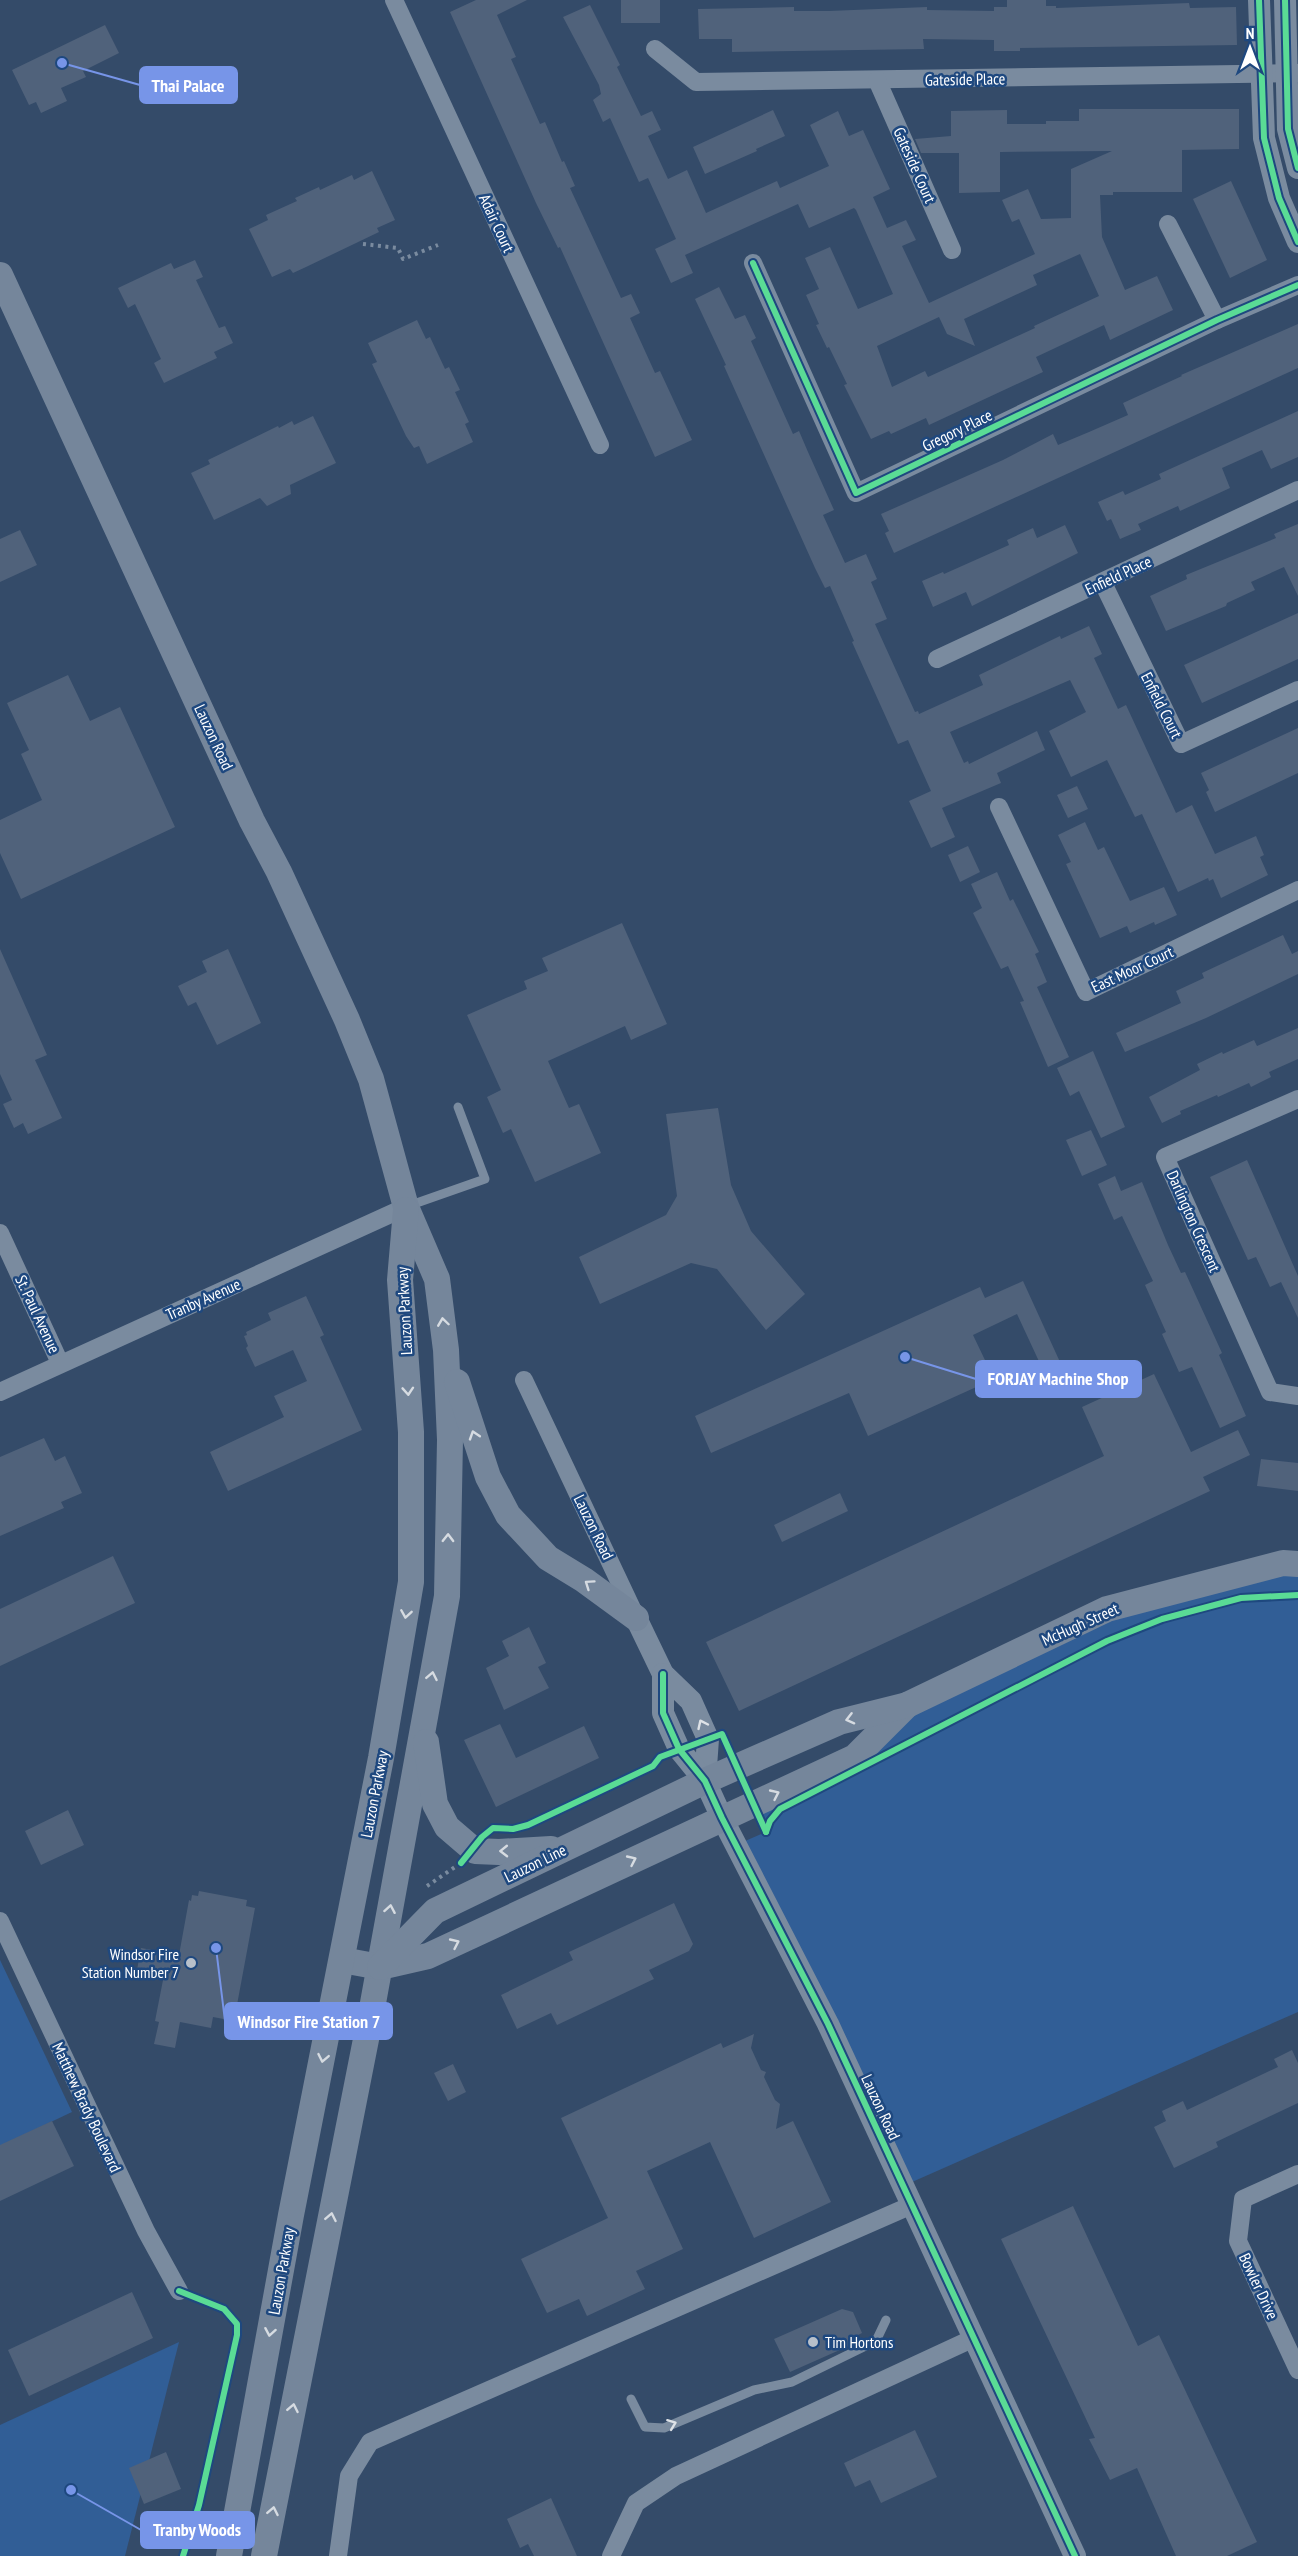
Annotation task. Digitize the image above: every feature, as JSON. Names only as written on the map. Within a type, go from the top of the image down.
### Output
[{"type":"main road","name":"Lauzon Road","points":[[0,275],[252,821],[347,1020],[371,1079],[406,1207]]},
{"type":"main road","name":"Lauzon Parkway","points":[[264,2556],[380,1967],[447,1596],[450,1440],[446,1350],[437,1279],[406,1207]]},
{"type":"main road","name":"Lauzon Parkway","points":[[229,2556],[291,2215],[381,1758],[411,1582],[411,1432],[400,1280],[406,1207]]},
{"type":"main road","points":[[446,1350],[488,1478],[508,1515],[548,1558],[584,1580],[636,1618]]},
{"type":"main road","name":"McHugh Street","points":[[705,1781],[839,1722],[907,1705],[1107,1609],[1283,1563],[1298,1564]]},
{"type":"main road","name":"McHugh Street","points":[[722,1818],[855,1757],[907,1705]]},
{"type":"main road","points":[[423,1720],[435,1804],[466,1856],[475,1851],[563,1849]]},
{"type":"main road","name":"Lauzon Line","points":[[380,1967],[435,1911],[705,1781]]},
{"type":"main road","points":[[342,1960],[380,1967],[428,1956],[722,1818]]},
{"type":"street","name":"Adair Court","points":[[394,0],[600,445]]},
{"type":"street","points":[[1259,0],[1263,138],[1279,198],[1298,242]]},
{"type":"street","points":[[1286,0],[1293,73],[1288,129],[1298,168]]},
{"type":"street","name":"Gateside Place","points":[[655,49],[696,82],[1293,73]]},
{"type":"street","name":"Gateside Court","points":[[877,80],[952,250]]},
{"type":"street","points":[[1168,224],[1217,320]]},
{"type":"street","name":"Gregory Place","points":[[753,263],[856,493],[1217,320],[1298,285]]},
{"type":"street","name":"Enfield Place","points":[[938,658],[1298,490]]},
{"type":"street","name":"Enfield Court","points":[[1102,583],[1181,744],[1298,690]]},
{"type":"street","name":"East Moor Court","points":[[999,807],[1086,992],[1298,890]]},
{"type":"street","name":"Darlington Crescent","points":[[1298,1099],[1165,1157],[1269,1392],[1298,1396]]},
{"type":"street","name":"Tranby Avenue","points":[[0,1392],[406,1207]]},
{"type":"street","name":"St. Paul Avenue","points":[[0,1233],[60,1363]]},
{"type":"street","name":"Lauzon Road","points":[[524,1380],[663,1674],[691,1701],[708,1739],[705,1781]]},
{"type":"street","name":"Lauzon Road","points":[[663,1674],[663,1713],[679,1749],[705,1781],[828,2024],[1075,2556]]},
{"type":"street","name":"Matthew Brady Boulevard","points":[[0,1921],[146,2231],[179,2291]]},
{"type":"street","name":"Bowler Drive","points":[[1298,2174],[1243,2199],[1238,2241],[1298,2370]]},
{"type":"street","points":[[338,2556],[349,2476],[370,2442],[912,2205]]},
{"type":"street","points":[[611,2556],[636,2503],[676,2476],[974,2338]]},
{"type":"lane","points":[[406,1207],[485,1179],[458,1107]]},
{"type":"lane","points":[[632,2399],[645,2427],[664,2428],[754,2390],[792,2382],[803,2377],[876,2341],[886,2320]]},
{"type":"path","points":[[363,244],[398,248],[403,259],[438,245]]},
{"type":"path","points":[[423,1889],[466,1856]]},
{"type":"shaded area","points":[[1298,1564],[1298,2012],[903,2186],[736,1845],[766,1832],[754,1804],[855,1757],[907,1705],[1107,1609]]},
{"type":"shaded area","points":[[0,1960],[72,2112],[0,2146]]},
{"type":"shaded area","points":[[179,2342],[125,2556],[0,2556],[0,2425]]},
{"type":"building","points":[[476,0],[527,0],[497,15],[516,57],[511,59],[540,124],[545,122],[562,162],[564,161],[575,186],[570,188],[621,298],[631,294],[640,313],[630,318],[655,373],[660,371],[692,440],[655,457],[560,247],[558,248],[536,203],[450,12]]},
{"type":"building","points":[[621,0],[660,0],[660,23],[621,23]]},
{"type":"building","points":[[1007,0],[1046,0],[1046,6],[1056,6],[1056,8],[1189,3],[1190,8],[1236,7],[1237,45],[1020,48],[1020,51],[994,51],[994,40],[923,39],[924,49],[732,52],[732,39],[699,39],[698,9],[794,7],[794,11],[829,11],[927,7],[927,10],[994,11],[994,7],[1007,7]]},
{"type":"building","points":[[590,5],[620,65],[617,67],[641,116],[652,111],[661,130],[648,136],[668,179],[687,170],[706,213],[777,181],[780,188],[829,166],[810,125],[838,111],[849,136],[863,130],[890,189],[873,197],[887,228],[906,220],[916,240],[902,246],[929,303],[1035,254],[1019,219],[1012,222],[1002,200],[1028,189],[1041,219],[1071,218],[1071,169],[1112,151],[1000,152],[1000,192],[959,193],[959,153],[921,153],[915,139],[951,136],[951,111],[1007,110],[1007,124],[1046,124],[1046,121],[1079,121],[1079,109],[1239,109],[1239,149],[1182,150],[1182,192],[1113,192],[1113,195],[1100,195],[1102,237],[1125,290],[1157,276],[1173,310],[1110,340],[1104,325],[1036,357],[1043,372],[929,425],[926,418],[891,434],[889,431],[871,439],[844,385],[847,384],[816,325],[819,324],[806,295],[819,289],[805,258],[830,247],[858,309],[893,294],[856,210],[854,208],[809,228],[798,204],[685,255],[693,273],[671,283],[655,249],[676,239],[648,178],[639,182],[610,118],[603,122],[593,100],[601,94],[599,85],[563,17]],"holes":[[[1080,254],[1099,296],[928,377],[925,371],[892,387],[877,346],[939,317],[947,334],[975,346],[964,319],[1037,285],[1033,275]]]},
{"type":"building","points":[[105,25],[119,53],[83,71],[86,77],[61,88],[67,101],[41,113],[36,102],[29,105],[12,70]]},
{"type":"building","points":[[773,110],[785,136],[705,174],[693,147]]},
{"type":"building","points":[[372,171],[395,220],[377,228],[379,232],[306,267],[293,273],[290,269],[272,277],[249,229],[268,220],[266,215],[297,201],[295,198],[319,187],[320,190],[352,175],[354,180]]},
{"type":"building","points":[[1231,181],[1267,260],[1230,278],[1193,199]]},
{"type":"building","points":[[195,260],[203,277],[196,280],[219,328],[225,326],[233,343],[214,352],[217,358],[164,383],[154,363],[161,359],[135,304],[128,308],[118,288],[171,263],[174,269]]},
{"type":"building","points":[[719,287],[735,319],[745,315],[756,338],[751,341],[793,434],[799,431],[834,510],[823,515],[845,563],[866,554],[877,579],[871,582],[887,619],[875,624],[915,712],[918,711],[919,714],[983,685],[979,675],[1060,636],[1061,639],[1089,626],[1102,654],[1094,658],[1118,709],[1126,705],[1176,813],[1192,805],[1215,854],[1256,836],[1264,855],[1260,857],[1268,875],[1221,898],[1213,879],[1209,881],[1208,878],[1178,892],[1142,814],[1135,817],[1107,760],[1071,777],[1049,731],[1086,712],[1070,680],[950,732],[964,763],[968,761],[969,764],[1037,731],[1045,750],[997,773],[1001,783],[942,808],[955,837],[931,848],[909,801],[931,791],[908,740],[898,744],[852,642],[854,641],[830,586],[825,588],[815,568],[695,299]]},
{"type":"building","points":[[417,320],[426,339],[430,337],[445,369],[449,367],[460,390],[455,392],[469,422],[465,424],[473,442],[427,464],[419,446],[414,448],[406,436],[372,364],[377,362],[368,343]]},
{"type":"building","points":[[1298,324],[1298,368],[894,553],[885,533],[889,531],[881,514],[1003,460],[1053,434],[1058,445],[1128,415],[1123,403]]},
{"type":"building","points":[[1298,411],[1298,457],[1271,469],[1262,450],[1222,468],[1230,488],[1180,511],[1178,506],[1138,524],[1141,530],[1120,539],[1111,519],[1107,521],[1098,502],[1123,491],[1125,495],[1161,479],[1159,474]]},
{"type":"building","points":[[313,416],[336,463],[290,485],[291,494],[267,506],[260,498],[214,520],[191,473],[210,464],[208,460],[278,426],[279,428],[292,421],[294,425]]},
{"type":"building","points":[[1298,524],[1298,596],[1284,567],[1251,582],[1255,590],[1227,603],[1226,606],[1166,631],[1150,596],[1187,579],[1186,575],[1276,538],[1274,534]]},
{"type":"building","points":[[1065,525],[1078,553],[972,606],[966,592],[933,607],[922,581],[943,572],[944,574],[1009,545],[1007,540],[1033,528],[1037,538]]},
{"type":"building","points":[[20,530],[37,565],[0,582],[0,539]]},
{"type":"building","points":[[1298,613],[1298,659],[1202,703],[1184,665]]},
{"type":"building","points":[[68,675],[90,721],[120,707],[175,827],[21,899],[0,853],[0,820],[42,800],[21,754],[29,750],[7,703]]},
{"type":"building","points":[[1298,728],[1298,773],[1215,812],[1201,773]]},
{"type":"building","points":[[1077,786],[1088,809],[1068,818],[1057,795]]},
{"type":"building","points":[[1085,822],[1098,850],[1104,847],[1130,901],[1164,887],[1177,915],[1130,933],[1127,926],[1100,938],[1066,864],[1071,862],[1058,835]]},
{"type":"building","points":[[968,846],[980,872],[960,882],[948,855]]},
{"type":"building","points":[[997,872],[1010,901],[1013,899],[1039,952],[1035,954],[1047,982],[1037,987],[1069,1057],[1048,1067],[1020,1002],[1024,1001],[1008,966],[1001,969],[973,913],[982,908],[971,884]]},
{"type":"building","points":[[622,923],[667,1024],[631,1040],[625,1026],[548,1061],[569,1108],[579,1104],[601,1153],[535,1182],[511,1129],[503,1133],[487,1097],[501,1090],[467,1015],[527,989],[524,981],[548,971],[542,958]]},
{"type":"building","points":[[1283,935],[1292,954],[1298,951],[1298,974],[1206,1018],[1125,1052],[1116,1033],[1181,1003],[1176,991],[1204,978],[1202,973]]},
{"type":"building","points":[[0,949],[47,1055],[35,1060],[62,1118],[28,1134],[23,1123],[14,1128],[3,1104],[12,1100],[0,1074]]},
{"type":"building","points":[[228,949],[261,1023],[217,1045],[196,1002],[188,1006],[178,986],[207,972],[202,961]]},
{"type":"building","points":[[1298,1028],[1298,1059],[1269,1072],[1271,1077],[1251,1087],[1249,1083],[1218,1097],[1217,1095],[1180,1111],[1181,1114],[1162,1123],[1149,1097],[1200,1070],[1197,1064],[1222,1052],[1223,1054],[1254,1040],[1257,1046]]},
{"type":"building","points":[[1093,1051],[1125,1127],[1101,1138],[1079,1091],[1070,1096],[1057,1068]]},
{"type":"building","points":[[718,1108],[731,1185],[751,1231],[805,1294],[766,1330],[717,1269],[691,1263],[600,1304],[579,1257],[666,1215],[677,1196],[666,1114]]},
{"type":"building","points":[[1091,1130],[1107,1165],[1082,1176],[1066,1140]]},
{"type":"building","points":[[1247,1160],[1298,1276],[1298,1318],[1281,1282],[1270,1287],[1256,1257],[1248,1260],[1210,1177]]},
{"type":"building","points":[[1115,1176],[1121,1191],[1142,1182],[1181,1273],[1185,1272],[1222,1353],[1219,1355],[1246,1416],[1220,1428],[1192,1367],[1179,1372],[1162,1334],[1166,1332],[1145,1285],[1153,1281],[1122,1216],[1114,1220],[1098,1184]]},
{"type":"building","points":[[1023,1281],[1060,1362],[1043,1370],[1017,1314],[973,1335],[994,1379],[868,1436],[849,1393],[711,1453],[695,1416],[980,1287],[985,1298]]},
{"type":"building","points":[[306,1296],[324,1335],[320,1337],[362,1430],[228,1491],[210,1452],[284,1417],[274,1396],[307,1381],[293,1350],[255,1367],[246,1348],[248,1346],[244,1336],[247,1335],[246,1332],[271,1320],[268,1313]]},
{"type":"building","points":[[1154,1374],[1191,1452],[1238,1430],[1250,1455],[1203,1477],[1210,1491],[739,1711],[706,1642],[1104,1456],[1082,1407]]},
{"type":"building","points":[[44,1438],[55,1461],[65,1456],[82,1493],[61,1502],[64,1508],[0,1536],[0,1457]]},
{"type":"building","points":[[1261,1459],[1298,1463],[1298,1491],[1257,1486]]},
{"type":"building","points":[[840,1493],[848,1511],[782,1542],[774,1525]]},
{"type":"building","points":[[113,1556],[135,1603],[0,1666],[0,1609]]},
{"type":"building","points":[[529,1627],[546,1663],[538,1667],[549,1688],[504,1710],[486,1668],[509,1656],[502,1641]]},
{"type":"building","points":[[500,1724],[516,1758],[584,1726],[599,1758],[496,1807],[464,1740]]},
{"type":"building","points":[[68,1810],[84,1845],[41,1865],[25,1831]]},
{"type":"building","name":"Windsor Fire Station Number 7","points":[[199,1891],[247,1900],[246,1906],[255,1908],[234,2021],[213,2017],[211,2028],[180,2022],[175,2048],[154,2044],[159,2022],[155,2021],[164,1975],[137,1970],[141,1948],[179,1955],[189,1900],[191,1901],[192,1895],[198,1896]]},
{"type":"building","points":[[674,1903],[693,1944],[689,1951],[649,1970],[654,1979],[557,2025],[551,2013],[517,2029],[501,1995],[573,1960],[569,1952]]},
{"type":"building","points":[[754,2034],[751,2048],[761,2070],[766,2072],[764,2077],[775,2100],[780,2104],[776,2129],[793,2121],[831,2202],[754,2238],[710,2142],[647,2171],[683,2249],[636,2271],[645,2289],[587,2316],[579,2299],[547,2313],[521,2259],[608,2218],[561,2118],[721,2043],[723,2048]]},
{"type":"building","points":[[1292,2050],[1298,2063],[1298,2103],[1216,2142],[1218,2147],[1174,2168],[1154,2127],[1166,2121],[1162,2111],[1183,2101],[1187,2110],[1278,2067],[1274,2059]]},
{"type":"building","points":[[453,2064],[466,2092],[448,2101],[434,2073]]},
{"type":"building","points":[[52,2121],[74,2166],[0,2201],[0,2145]]},
{"type":"building","points":[[1073,2206],[1138,2346],[1159,2335],[1257,2542],[1227,2556],[1176,2556],[1137,2468],[1110,2480],[1089,2439],[1095,2438],[1001,2239]]},
{"type":"building","points":[[132,2292],[153,2338],[29,2396],[8,2350]]},
{"type":"building","name":"Tim Hortons","points":[[842,2309],[853,2312],[862,2333],[848,2340],[851,2345],[790,2372],[774,2339]]},
{"type":"building","points":[[915,2430],[937,2477],[881,2503],[870,2480],[855,2487],[844,2463]]},
{"type":"building","points":[[166,2452],[181,2489],[144,2504],[129,2468]]},
{"type":"building","points":[[551,2498],[577,2556],[534,2556],[528,2544],[520,2548],[507,2519]]},
{"type":"cycle path","points":[[1259,0],[1264,138],[1279,198],[1298,242]]},
{"type":"cycle path","points":[[1285,0],[1288,129],[1298,168]]},
{"type":"cycle path","points":[[753,263],[856,493],[1217,320],[1298,285]]},
{"type":"cycle path","points":[[766,1832],[770,1821],[780,1809],[1107,1641],[1162,1619],[1241,1598],[1298,1595]]},
{"type":"cycle path","points":[[663,1674],[663,1713],[679,1749],[705,1781],[828,2024],[1075,2556]]},
{"type":"cycle path","points":[[461,1863],[482,1837],[493,1828],[513,1829],[528,1825],[653,1766],[660,1757],[722,1734],[766,1832]]},
{"type":"cycle path","points":[[179,2291],[224,2309],[237,2324],[237,2335],[199,2505],[183,2556]]},
{"type":"place","name":"Thai Palace","points":[[62,63]]},
{"type":"place","name":"FORJAY Machine Shop","points":[[905,1357]]},
{"type":"place","name":"Windsor Fire Station 7","points":[[216,1948]]},
{"type":"place","name":"Windsor Fire Station Number 7","points":[[191,1963]]},
{"type":"place","name":"Tim Hortons","points":[[813,2342]]},
{"type":"place","name":"Tranby Woods","points":[[71,2490]]}]
